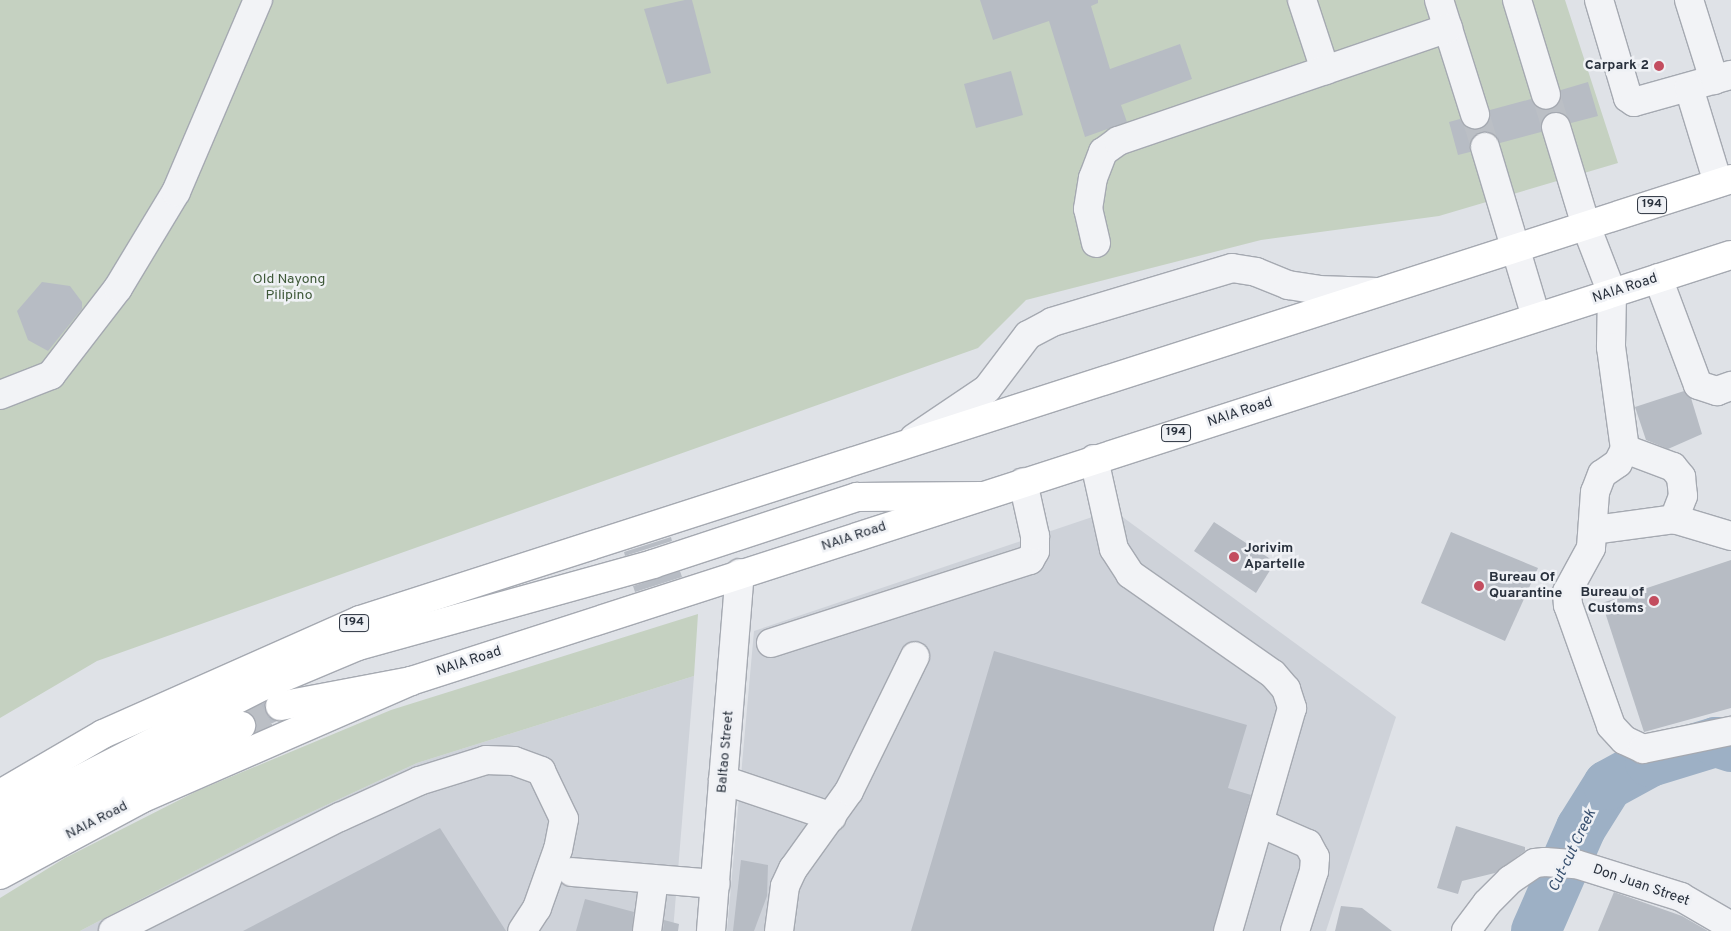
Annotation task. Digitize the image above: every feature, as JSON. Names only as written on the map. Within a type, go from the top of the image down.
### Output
[{"type":"main road","name":"194","points":[[0,794],[103,734],[360,620],[1725,181]]},
{"type":"main road","name":"NAIA Road","points":[[0,875],[58,841],[141,798],[411,681],[740,573],[1731,255]]},
{"type":"main road","points":[[0,820],[262,686],[358,646],[676,557],[857,497],[981,496]]},
{"type":"main road","points":[[280,706],[411,681]]},
{"type":"main road","points":[[0,847],[241,726]]},
{"type":"street","points":[[0,395],[51,374],[118,288],[176,192],[258,0]]},
{"type":"street","points":[[1302,0],[1325,70]]},
{"type":"street","points":[[1439,0],[1475,114]]},
{"type":"street","points":[[1517,0],[1546,94]]},
{"type":"street","points":[[1599,0],[1628,98],[1642,102],[1711,81]]},
{"type":"street","points":[[1689,0],[1711,81],[1725,181]]},
{"type":"street","points":[[1096,243],[1088,209],[1093,178],[1104,152],[1118,141],[1448,28]]},
{"type":"street","points":[[1556,127],[1586,226],[1612,293],[1611,347],[1625,449],[1618,463],[1602,474],[1595,492],[1594,530],[1591,548],[1567,592],[1568,604],[1611,726],[1624,740],[1643,749],[1731,731]]},
{"type":"street","points":[[1485,147],[1517,248],[1536,318]]},
{"type":"street","points":[[903,445],[988,389],[1028,335],[1052,322],[1232,268],[1256,272],[1288,285],[1318,290],[1381,292]]},
{"type":"street","points":[[1658,278],[1698,385],[1717,391],[1731,386]]},
{"type":"street","points":[[1625,449],[1674,467],[1681,477],[1683,496],[1674,519]]},
{"type":"street","points":[[1094,459],[1114,549],[1130,574],[1273,674],[1286,689],[1292,708],[1228,931]]},
{"type":"street","points":[[770,643],[1030,560],[1035,551],[1035,536],[1023,482]]},
{"type":"street","points":[[1594,530],[1674,519],[1731,536]]},
{"type":"street","name":"Baltao Street","points":[[711,931],[740,573]]},
{"type":"street","points":[[779,931],[785,886],[793,869],[849,792],[915,656]]},
{"type":"street","points":[[115,931],[340,817],[419,781],[486,760],[514,761],[541,770],[564,819],[558,849],[537,908],[522,931]]},
{"type":"street","points":[[723,780],[832,817]]},
{"type":"street","points":[[1260,824],[1308,844],[1315,857],[1314,870],[1295,931]]},
{"type":"street","name":"Don Juan Street","points":[[1466,931],[1487,903],[1510,880],[1535,864],[1545,862],[1576,864],[1681,896],[1731,926]]},
{"type":"street","points":[[572,872],[715,884]]},
{"type":"street","points":[[647,931],[654,879]]},
{"type":"shaded area","points":[[1113,510],[1396,717],[1326,931],[727,931],[754,631]]},
{"type":"shaded area","points":[[694,676],[673,931],[80,931],[277,828],[417,763]]},
{"type":"green space","name":"Old Nayong Pilipino","points":[[0,0],[1565,0],[1618,163],[1439,216],[1261,240],[1026,300],[978,348],[97,661],[0,718]]},
{"type":"green space","points":[[698,614],[694,676],[417,763],[277,828],[80,931],[0,931],[0,898],[65,858],[197,791],[391,710]]},
{"type":"building","points":[[692,0],[711,73],[667,84],[644,9]]},
{"type":"building","points":[[980,0],[1098,0],[1098,3],[1091,6],[1110,69],[1180,44],[1192,79],[1121,105],[1127,122],[1085,137],[1049,21],[993,40]]},
{"type":"building","points":[[1011,71],[1023,115],[976,128],[964,84]]},
{"type":"building","points":[[1588,82],[1598,116],[1571,123],[1566,115],[1552,112],[1544,117],[1541,132],[1500,143],[1495,135],[1481,132],[1473,137],[1470,152],[1458,155],[1449,122],[1460,119],[1465,126],[1479,129],[1487,124],[1490,110],[1531,99],[1536,107],[1550,110],[1558,105],[1561,90]]},
{"type":"building","points":[[42,282],[70,286],[82,302],[82,309],[48,351],[28,340],[17,311]]},
{"type":"building","points":[[1684,391],[1691,398],[1702,434],[1668,449],[1646,440],[1635,407]]},
{"type":"building","name":"Jorivim Apartelle","points":[[1214,522],[1275,562],[1256,593],[1194,551]]},
{"type":"building","name":"Bureau Of Quarantine","points":[[1451,532],[1538,568],[1505,641],[1421,603]]},
{"type":"building","points":[[671,537],[672,541],[625,556],[624,552]]},
{"type":"building","points":[[1731,560],[1731,708],[1644,732],[1602,603]]},
{"type":"building","points":[[680,571],[682,577],[635,592],[633,586]]},
{"type":"building","points":[[994,651],[1247,725],[1228,788],[1251,795],[1213,931],[911,931]]},
{"type":"building","points":[[265,702],[268,716],[277,721],[255,731],[255,719],[247,712]]},
{"type":"building","points":[[1456,826],[1525,847],[1525,851],[1495,873],[1462,881],[1458,894],[1437,888]]},
{"type":"building","points":[[440,828],[506,931],[243,931]]},
{"type":"building","points":[[741,860],[768,865],[767,896],[754,931],[733,931]]},
{"type":"building","points":[[1614,892],[1682,916],[1708,931],[1598,931]]},
{"type":"building","points":[[585,899],[634,912],[632,931],[576,931]]},
{"type":"building","points":[[1341,906],[1362,908],[1392,931],[1335,931]]},
{"type":"building","points":[[664,920],[679,924],[678,931],[663,931]]},
{"type":"waterway","name":"Cut-cut Creek","points":[[1536,931],[1581,828],[1608,785],[1650,762],[1716,742],[1731,747]]},
{"type":"tunnel","points":[[1546,95],[1556,127]]},
{"type":"tunnel","points":[[1475,114],[1485,147]]},
{"type":"tunnel","points":[[241,726],[280,706]]},
{"type":"place","name":"Carpark 2","points":[[1659,66]]},
{"type":"place","name":"Jorivim Apartelle","points":[[1234,557]]},
{"type":"place","name":"Bureau Of Quarantine","points":[[1479,586]]},
{"type":"place","name":"Bureau of Customs","points":[[1654,601]]}]
